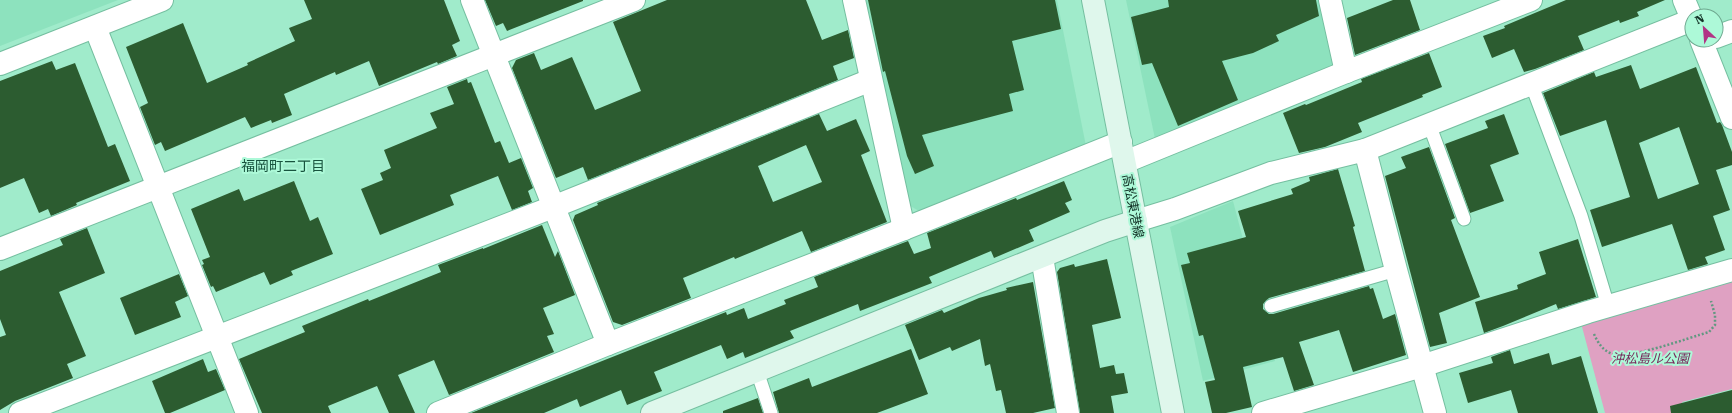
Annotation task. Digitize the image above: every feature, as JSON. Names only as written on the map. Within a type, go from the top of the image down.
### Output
[{"type":"street","points":[[0,64],[162,0]]},
{"type":"street","points":[[472,0],[608,344]]},
{"type":"street","points":[[0,249],[634,0]]},
{"type":"street","points":[[854,0],[904,229]]},
{"type":"street","name":"高松東港線","points":[[1093,0],[1173,413]]},
{"type":"street","points":[[1330,0],[1346,72]]},
{"type":"street","points":[[438,413],[608,344],[904,229],[1123,152],[1166,146],[1346,72],[1531,0]]},
{"type":"street","points":[[652,413],[1105,231],[1175,209],[1271,173],[1365,150],[1684,22]]},
{"type":"street","points":[[95,27],[247,413]]},
{"type":"street","points":[[1709,48],[1732,118]]},
{"type":"street","points":[[20,413],[553,207],[871,80]]},
{"type":"street","points":[[1365,150],[1435,413]]},
{"type":"street","points":[[1042,257],[1068,413]]},
{"type":"street","points":[[1262,413],[1422,366],[1598,309],[1732,270]]},
{"type":"lane","points":[[1531,83],[1581,216],[1598,309]]},
{"type":"lane","points":[[1429,124],[1464,219]]},
{"type":"lane","points":[[1271,306],[1396,270]]},
{"type":"lane","points":[[757,371],[771,413]]},
{"type":"path","points":[[1598,309],[1595,335],[1602,348],[1613,354],[1631,354],[1709,332],[1715,325],[1715,316],[1704,278]]},
{"type":"shaded area","points":[[0,0],[118,0],[0,46]]},
{"type":"shaded area","points":[[866,0],[1057,0],[1086,146],[919,211],[907,204]]},
{"type":"shaded area","points":[[1126,0],[1320,0],[1333,65],[1155,139]]},
{"type":"shaded area","points":[[1233,201],[1275,361],[1203,381],[1170,227]]},
{"type":"green space","name":"沖松島ル公園","points":[[1732,276],[1732,389],[1682,402],[1685,413],[1605,413],[1581,323]]},
{"type":"building","points":[[304,0],[444,0],[460,41],[452,45],[457,56],[438,64],[437,62],[379,86],[369,61],[336,75],[335,72],[284,94],[292,115],[272,123],[271,120],[251,128],[245,117],[165,151],[161,142],[155,145],[140,107],[148,103],[126,47],[183,23],[207,83],[248,65],[247,63],[295,41],[289,28],[312,19]]},
{"type":"building","points":[[485,0],[583,1],[507,31],[503,23],[496,26]]},
{"type":"building","points":[[667,0],[806,0],[822,40],[848,30],[854,58],[833,66],[838,80],[588,180],[583,167],[556,178],[512,68],[516,60],[534,53],[541,70],[572,57],[595,110],[641,91],[613,22]]},
{"type":"building","points":[[868,0],[1055,0],[1061,29],[1012,41],[1024,90],[1009,94],[1013,111],[922,135],[934,166],[915,174],[907,156],[885,71],[883,72]]},
{"type":"building","points":[[1168,0],[1316,0],[1319,16],[1276,35],[1279,41],[1253,53],[1222,61],[1238,100],[1178,126],[1152,63],[1142,65],[1131,17],[1169,7]]},
{"type":"building","points":[[1393,0],[1410,0],[1420,30],[1355,55],[1347,18]]},
{"type":"building","points":[[1566,0],[1665,0],[1637,12],[1639,16],[1620,23],[1619,20],[1578,36],[1584,50],[1535,69],[1524,72],[1514,49],[1492,58],[1483,36],[1505,28],[1504,26]]},
{"type":"building","points":[[1429,53],[1442,87],[1422,95],[1423,97],[1358,123],[1362,132],[1325,147],[1299,153],[1283,113],[1362,82],[1361,79]]},
{"type":"building","points":[[52,61],[56,70],[75,63],[108,147],[115,144],[130,181],[76,203],[77,205],[51,216],[48,209],[39,213],[24,178],[0,188],[0,81]]},
{"type":"building","points":[[1631,65],[1640,89],[1696,67],[1717,123],[1720,122],[1722,125],[1732,152],[1732,165],[1716,170],[1730,210],[1713,216],[1725,250],[1705,257],[1708,264],[1688,270],[1672,224],[1602,247],[1590,210],[1630,197],[1606,120],[1560,136],[1543,93],[1594,72],[1596,77]],"holes":[[[1679,127],[1699,184],[1658,199],[1639,143]]]},
{"type":"building","points":[[467,79],[468,83],[471,82],[495,143],[500,141],[509,163],[521,158],[533,188],[528,191],[532,202],[512,210],[498,176],[450,195],[454,205],[380,235],[361,189],[383,180],[380,173],[391,168],[384,150],[437,128],[430,113],[454,104],[447,87]]},
{"type":"building","points":[[819,114],[827,131],[856,119],[870,151],[861,155],[887,222],[811,252],[802,231],[735,259],[734,257],[683,278],[691,298],[622,325],[613,322],[573,220],[575,215],[598,205],[597,203]],"holes":[[[806,145],[822,182],[773,202],[758,166]]]},
{"type":"building","points":[[1504,114],[1519,154],[1490,165],[1504,201],[1470,213],[1445,144],[1488,128],[1485,121]]},
{"type":"building","points":[[1429,147],[1455,218],[1451,220],[1480,297],[1439,313],[1447,343],[1430,347],[1385,176],[1406,168],[1401,157]]},
{"type":"building","points":[[1338,169],[1355,226],[1353,227],[1365,271],[1269,298],[1263,304],[1263,309],[1269,314],[1273,314],[1369,286],[1370,289],[1373,288],[1383,319],[1395,314],[1406,355],[1353,372],[1339,330],[1299,342],[1314,385],[1294,391],[1283,357],[1243,367],[1252,407],[1226,413],[1212,413],[1205,382],[1215,380],[1203,335],[1199,336],[1181,265],[1190,263],[1187,253],[1246,237],[1238,211],[1293,194],[1291,189],[1310,181],[1309,177]]},
{"type":"building","points":[[294,181],[310,221],[318,217],[333,254],[291,271],[293,275],[270,285],[264,272],[216,292],[213,286],[211,287],[202,265],[204,264],[202,260],[210,257],[191,209],[239,189],[244,201]]},
{"type":"building","points":[[1064,181],[1072,200],[1065,203],[1070,212],[1029,230],[1034,241],[994,258],[991,251],[929,277],[932,283],[860,311],[858,304],[790,331],[794,338],[745,358],[743,352],[727,359],[721,345],[654,372],[662,391],[627,405],[621,390],[580,407],[577,399],[544,413],[471,413],[726,312],[727,315],[744,308],[748,319],[786,304],[784,300],[818,287],[814,277],[908,241],[914,254],[931,248],[927,233]]},
{"type":"building","points":[[542,225],[555,257],[558,251],[575,295],[543,308],[554,334],[547,336],[554,352],[449,395],[434,360],[398,375],[415,413],[389,413],[377,386],[328,406],[331,413],[262,413],[239,359],[305,332],[302,326],[368,299],[369,301],[441,272],[438,265],[483,249]]},
{"type":"building","points":[[87,228],[105,273],[59,292],[86,356],[67,364],[73,378],[15,401],[0,410],[0,337],[6,335],[0,319],[0,271],[63,245],[60,239]]},
{"type":"building","points":[[1578,239],[1596,297],[1558,309],[1556,304],[1484,333],[1475,302],[1518,289],[1517,285],[1546,274],[1539,252]]},
{"type":"building","points":[[1107,259],[1121,318],[1092,325],[1100,368],[1114,365],[1116,374],[1124,373],[1128,393],[1111,396],[1114,413],[1080,413],[1057,272],[1060,268],[1074,264],[1075,267]]},
{"type":"building","points":[[179,274],[188,296],[175,302],[181,317],[135,335],[120,298]]},
{"type":"building","points":[[1033,282],[1055,408],[1033,413],[1006,413],[1001,390],[996,391],[990,364],[985,366],[980,339],[952,351],[950,347],[919,360],[905,325],[942,310],[944,313],[979,298],[1007,290],[1006,288]]},
{"type":"building","points":[[911,349],[928,394],[877,413],[779,413],[773,392],[809,378],[812,387]]},
{"type":"building","points":[[1510,350],[1514,364],[1549,353],[1552,365],[1581,356],[1598,413],[1518,413],[1511,390],[1468,403],[1459,373],[1493,363],[1491,357]]},
{"type":"building","points":[[203,359],[208,372],[216,369],[225,390],[170,413],[165,413],[152,381]]},
{"type":"building","points":[[1732,390],[1732,413],[1671,413],[1670,406]]},
{"type":"building","points":[[758,398],[763,413],[723,413],[723,411]]},
{"type":"district","name":"福岡町二丁目","points":[[283,166]]}]
